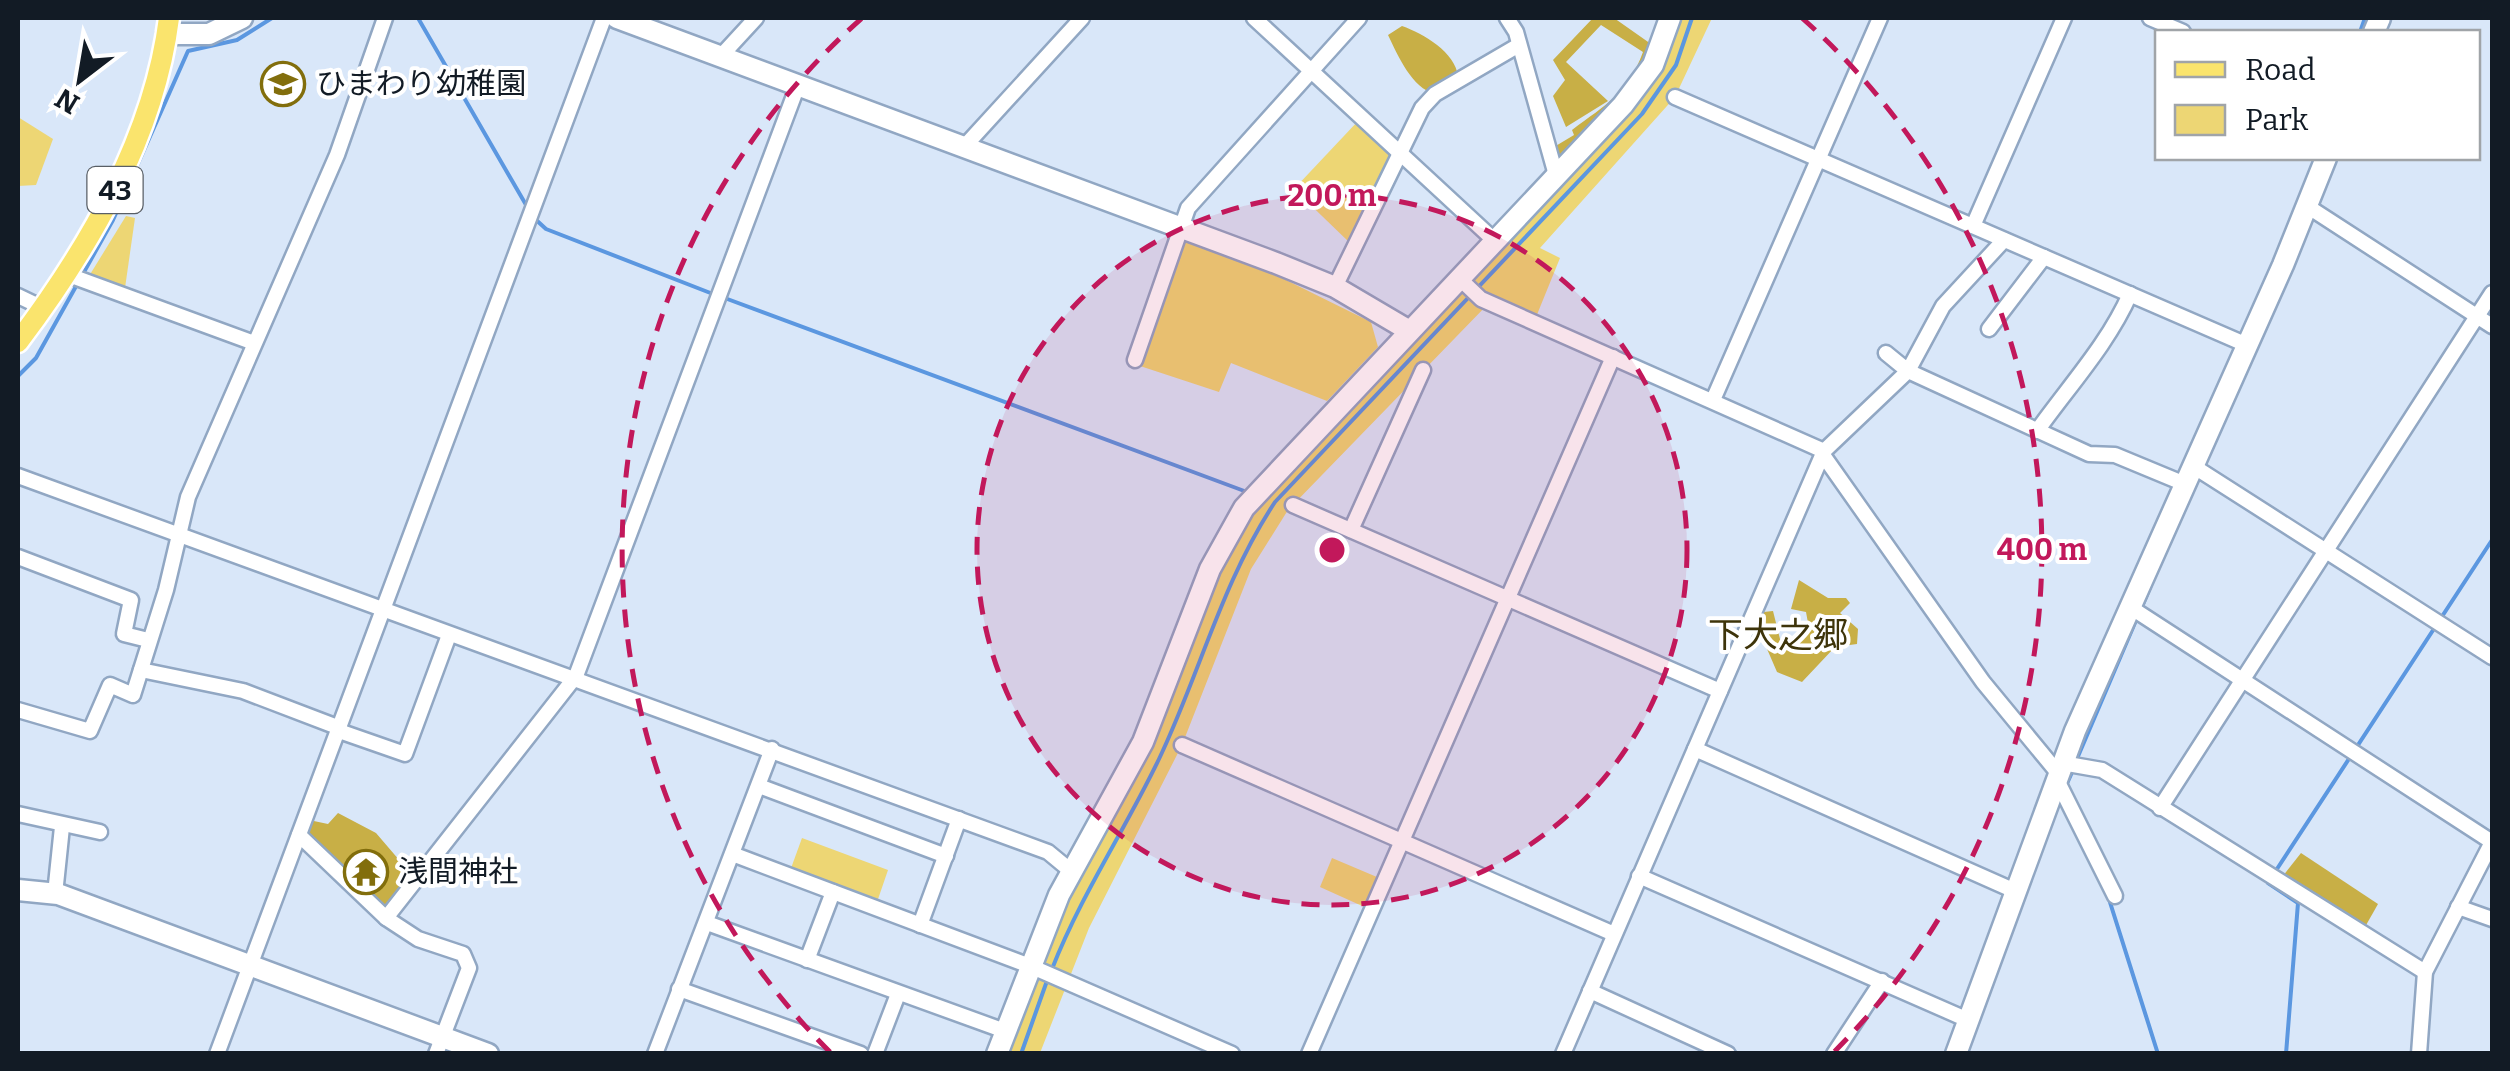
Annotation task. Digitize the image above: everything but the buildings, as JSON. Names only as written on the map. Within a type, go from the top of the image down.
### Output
[{"type":"main road","name":"43","points":[[18,342],[66,274],[117,186],[168,26]]},
{"type":"street","points":[[168,26],[209,34],[242,18]]},
{"type":"street","points":[[18,710],[90,730],[110,685],[133,694],[188,497],[337,155],[385,18]]},
{"type":"street","points":[[217,1054],[604,18]]},
{"type":"street","points":[[617,18],[1182,227],[1335,288],[1408,330]]},
{"type":"street","points":[[721,56],[756,18]]},
{"type":"street","points":[[964,146],[1082,18]]},
{"type":"street","points":[[1254,18],[1494,240]]},
{"type":"street","points":[[1134,360],[1188,208],[1359,18]]},
{"type":"street","points":[[1507,18],[1519,45],[1556,175]]},
{"type":"street","points":[[997,1054],[1071,871],[1143,742],[1210,569],[1237,519],[1261,486],[1461,279],[1642,82],[1653,65],[1670,18]]},
{"type":"street","points":[[1713,400],[1880,18]]},
{"type":"street","points":[[1973,226],[2064,18]]},
{"type":"street","points":[[2150,18],[2178,30]]},
{"type":"street","points":[[1335,288],[1413,122],[1436,94],[1519,45]]},
{"type":"street","points":[[386,918],[576,676],[798,85]]},
{"type":"street","points":[[1675,96],[2247,345]]},
{"type":"street","points":[[1956,1054],[2059,771],[2325,160]]},
{"type":"street","points":[[2307,206],[2492,326]]},
{"type":"street","points":[[1562,1054],[1824,453],[1908,371],[1943,306],[2004,240]]},
{"type":"street","points":[[1989,329],[2044,257]]},
{"type":"street","points":[[66,274],[254,344]]},
{"type":"street","points":[[1461,279],[1480,299],[1713,400],[1824,453],[1983,682],[2059,771],[2115,896]]},
{"type":"street","points":[[2160,808],[2492,293]]},
{"type":"street","points":[[2037,430],[2114,330],[2130,294]]},
{"type":"street","points":[[18,296],[43,308]]},
{"type":"street","points":[[1886,353],[1908,371],[2089,454],[2115,455],[2189,475],[2327,550],[2492,657]]},
{"type":"street","points":[[1308,1054],[1613,357]]},
{"type":"street","points":[[1351,530],[1423,370]]},
{"type":"street","points":[[18,476],[449,635],[576,676],[1048,852],[1071,871]]},
{"type":"street","points":[[1293,506],[1720,692]]},
{"type":"street","points":[[18,557],[131,600],[124,634],[148,640]]},
{"type":"street","points":[[2130,607],[2492,842],[2425,972],[2419,1054]]},
{"type":"street","points":[[141,670],[243,691],[405,754],[449,635]]},
{"type":"street","points":[[1182,745],[1614,934]]},
{"type":"street","points":[[655,1054],[735,855],[772,749]]},
{"type":"street","points":[[1695,749],[2015,891]]},
{"type":"street","points":[[2059,771],[2102,770],[2425,972]]},
{"type":"street","points":[[759,786],[946,856]]},
{"type":"street","points":[[18,814],[100,832]]},
{"type":"street","points":[[920,925],[960,819]]},
{"type":"street","points":[[55,894],[62,826]]},
{"type":"street","points":[[299,835],[386,918],[418,938],[463,954],[469,968],[439,1045]]},
{"type":"street","points":[[735,855],[1034,968],[1232,1054]]},
{"type":"street","points":[[1640,876],[1968,1020]]},
{"type":"street","points":[[18,890],[55,894],[249,966],[439,1045],[488,1054]]},
{"type":"street","points":[[807,960],[832,892]]},
{"type":"street","points":[[2458,907],[2492,919]]},
{"type":"street","points":[[707,922],[1005,1031]]},
{"type":"street","points":[[1834,1054],[1882,981]]},
{"type":"street","points":[[679,989],[861,1054]]},
{"type":"street","points":[[1590,991],[1724,1052]]},
{"type":"street","points":[[875,1054],[898,994]]},
{"type":"green space","points":[[1669,18],[1712,18],[1675,97],[1540,248],[1560,258],[1534,322],[1489,303],[1288,510],[1251,569],[1182,745],[1089,928],[1040,1053],[997,1054],[1032,962],[1148,746],[1231,529],[1611,118]]},
{"type":"green space","points":[[18,117],[53,139],[36,185],[18,186]]},
{"type":"green space","points":[[1359,120],[1400,154],[1350,243],[1294,189]]},
{"type":"green space","points":[[126,216],[135,218],[124,295],[86,281]]},
{"type":"green space","points":[[1184,239],[1286,280],[1371,322],[1378,347],[1327,401],[1231,363],[1219,392],[1137,365]]},
{"type":"green space","points":[[802,838],[888,870],[877,902],[790,871]]},
{"type":"green space","points":[[1332,858],[1384,880],[1371,910],[1320,887]]},
{"type":"shaded area","points":[[1593,18],[1614,18],[1651,44],[1638,76],[1560,162],[1554,147],[1574,135],[1572,130],[1605,105],[1622,89],[1643,52],[1601,25],[1566,62],[1608,101],[1566,127],[1553,96],[1565,80],[1553,60]]},
{"type":"shaded area","points":[[1402,26],[1437,45],[1456,67],[1458,76],[1435,94],[1413,78],[1388,35]]},
{"type":"shaded area","points":[[1799,580],[1828,598],[1846,598],[1850,603],[1840,613],[1858,629],[1857,644],[1835,647],[1802,682],[1777,672],[1761,635],[1749,625],[1754,613],[1773,611],[1780,639],[1792,647],[1808,623],[1806,612],[1791,609]]},
{"type":"shaded area","points":[[338,813],[376,833],[412,875],[386,918],[303,839],[309,820],[328,824]]},
{"type":"shaded area","points":[[2301,853],[2378,904],[2365,927],[2279,881]]},
{"type":"waterway","points":[[18,376],[36,358],[113,220],[188,51],[237,40],[272,18]]},
{"type":"waterway","points":[[418,18],[529,210]]},
{"type":"waterway","points":[[1052,969],[1076,915],[1159,759],[1240,564],[1275,502],[1642,114],[1676,65],[1692,18]]},
{"type":"waterway","points":[[2361,30],[2365,18]]},
{"type":"waterway","points":[[534,218],[546,229],[713,294]]},
{"type":"waterway","points":[[722,297],[1247,492]]},
{"type":"waterway","points":[[2275,872],[2492,540]]},
{"type":"waterway","points":[[2141,609],[2151,585]]},
{"type":"waterway","points":[[2076,761],[2137,618]]},
{"type":"waterway","points":[[2065,788],[2073,770]]},
{"type":"waterway","points":[[2270,880],[2268,883],[2298,903],[2286,1054]]},
{"type":"waterway","points":[[2108,896],[2158,1054]]},
{"type":"waterway","points":[[1021,1054],[1048,978]]},
{"type":"place","name":"ひまわり幼稚園","points":[[283,84]]},
{"type":"place","name":"浅間神社","points":[[366,872]]},
{"type":"district","name":"下大之郷","points":[[1778,635]]}]
